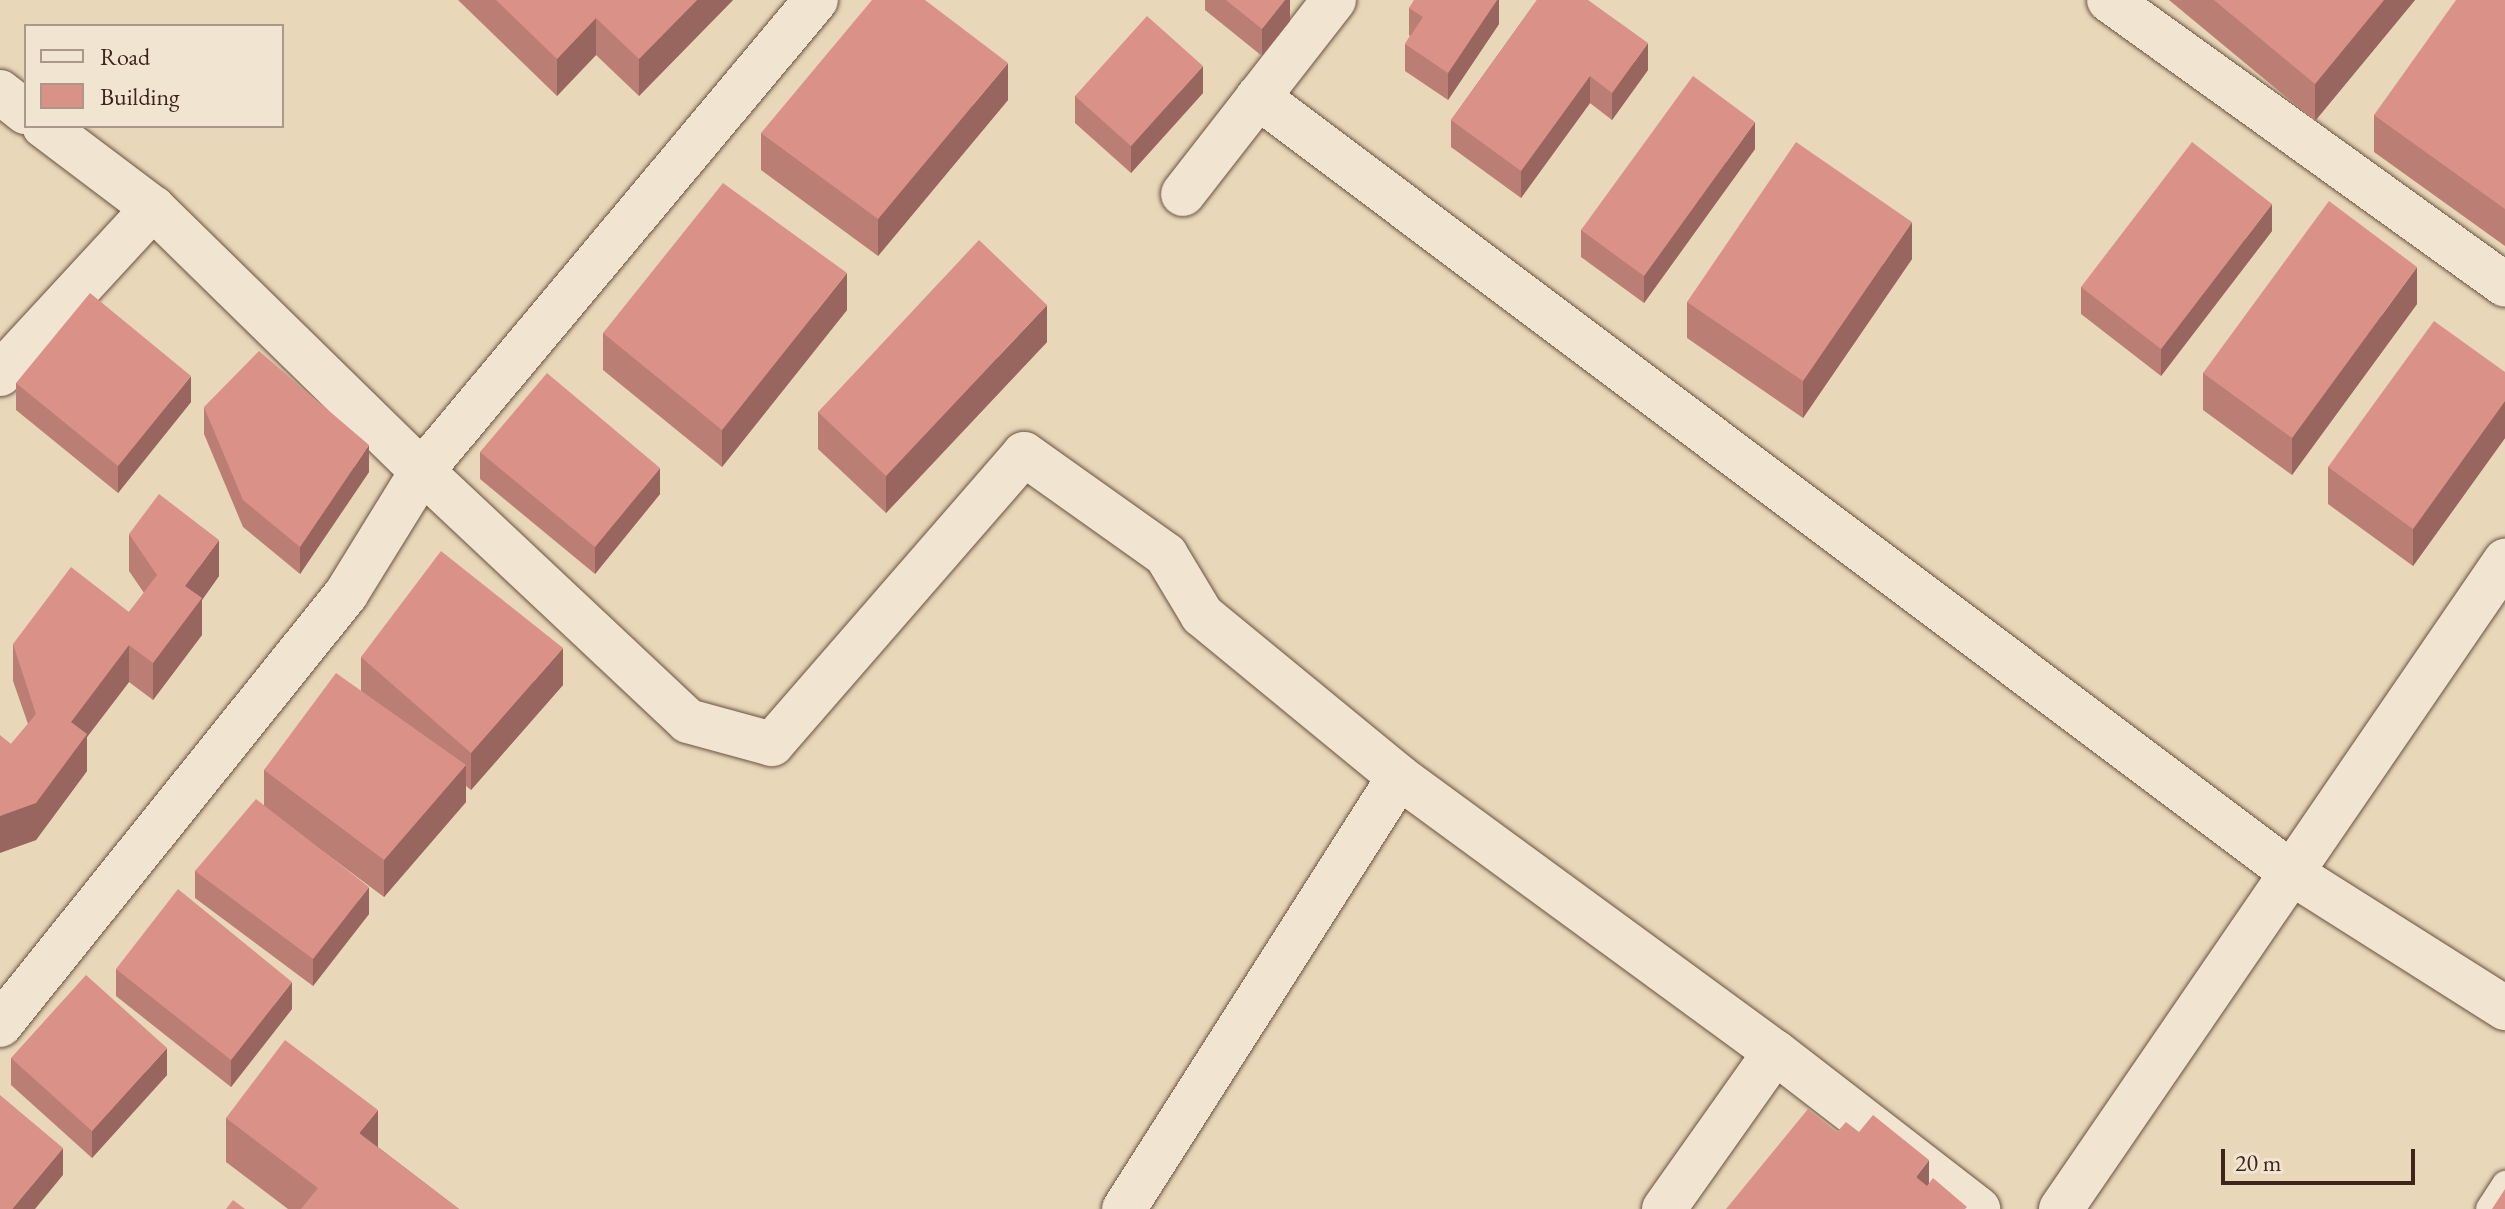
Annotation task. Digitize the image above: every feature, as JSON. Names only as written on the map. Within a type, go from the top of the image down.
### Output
[{"type":"street","points":[[0,1025],[346,594],[422,471],[816,0]]},
{"type":"street","points":[[1183,194],[1334,0]]},
{"type":"street","points":[[2109,0],[2505,285]]},
{"type":"street","points":[[0,92],[24,110]]},
{"type":"street","points":[[1258,97],[2293,874],[2505,1008]]},
{"type":"street","points":[[47,128],[153,208],[422,471],[688,721],[772,744],[1024,454],[1166,555],[1202,615],[1399,777],[1775,1052],[1978,1209]]},
{"type":"street","points":[[0,374],[153,208]]},
{"type":"street","points":[[2061,1209],[2505,561]]},
{"type":"street","points":[[1124,1209],[1399,777]]},
{"type":"street","points":[[1664,1209],[1775,1052]]},
{"type":"lane","points":[[2489,1209],[2505,1184]]},
{"type":"building","points":[[496,0],[697,0],[639,59],[596,18],[557,59]]},
{"type":"building","points":[[872,0],[925,0],[1008,63],[878,219],[761,133]]},
{"type":"building","points":[[1226,0],[1285,0],[1262,29]]},
{"type":"building","points":[[1414,0],[1497,0],[1448,73],[1405,44],[1423,17],[1409,8]]},
{"type":"building","points":[[1537,0],[1588,0],[1648,43],[1612,93],[1590,76],[1521,171],[1451,120]]},
{"type":"building","points":[[2214,0],[2384,0],[2315,84]]},
{"type":"building","points":[[2456,0],[2505,0],[2505,209],[2374,115]]},
{"type":"building","points":[[1147,16],[1203,66],[1131,146],[1075,96]]},
{"type":"building","points":[[1693,76],[1755,122],[1644,276],[1581,230]]},
{"type":"building","points":[[1796,142],[1912,222],[1803,381],[1687,302]]},
{"type":"building","points":[[2192,142],[2272,204],[2161,349],[2081,287]]},
{"type":"building","points":[[723,183],[847,273],[722,430],[603,333]]},
{"type":"building","points":[[2329,201],[2417,267],[2292,438],[2203,373]]},
{"type":"building","points":[[979,240],[1047,305],[886,476],[818,412]]},
{"type":"building","points":[[90,293],[191,376],[118,466],[16,383]]},
{"type":"building","points":[[2434,321],[2505,372],[2505,401],[2413,529],[2328,467]]},
{"type":"building","points":[[259,351],[369,445],[300,547],[243,500],[204,407]]},
{"type":"building","points":[[547,373],[660,468],[595,547],[480,452]]},
{"type":"building","points":[[159,494],[219,540],[185,586],[202,598],[153,663],[129,645],[71,722],[87,734],[36,803],[0,816],[0,735],[11,744],[36,714],[13,644],[71,567],[129,612],[157,575],[129,534]]},
{"type":"building","points":[[441,551],[563,648],[471,753],[361,657]]},
{"type":"building","points":[[336,673],[466,765],[384,860],[264,770]]},
{"type":"building","points":[[256,799],[369,887],[313,959],[195,871]]},
{"type":"building","points":[[178,889],[292,982],[231,1060],[116,969]]},
{"type":"building","points":[[86,975],[167,1048],[92,1131],[11,1058]]},
{"type":"building","points":[[285,1040],[378,1110],[359,1133],[459,1209],[301,1209],[318,1188],[226,1118]]},
{"type":"building","points":[[0,1095],[63,1148],[12,1209],[0,1209]]},
{"type":"building","points":[[1808,1109],[1837,1132],[1846,1122],[1859,1132],[1873,1115],[1929,1160],[1916,1177],[1927,1186],[1933,1178],[1967,1207],[1726,1209]]},
{"type":"building","points":[[2505,1189],[2505,1209],[2492,1209]]},
{"type":"building","points":[[233,1200],[245,1209],[226,1209]]}]
